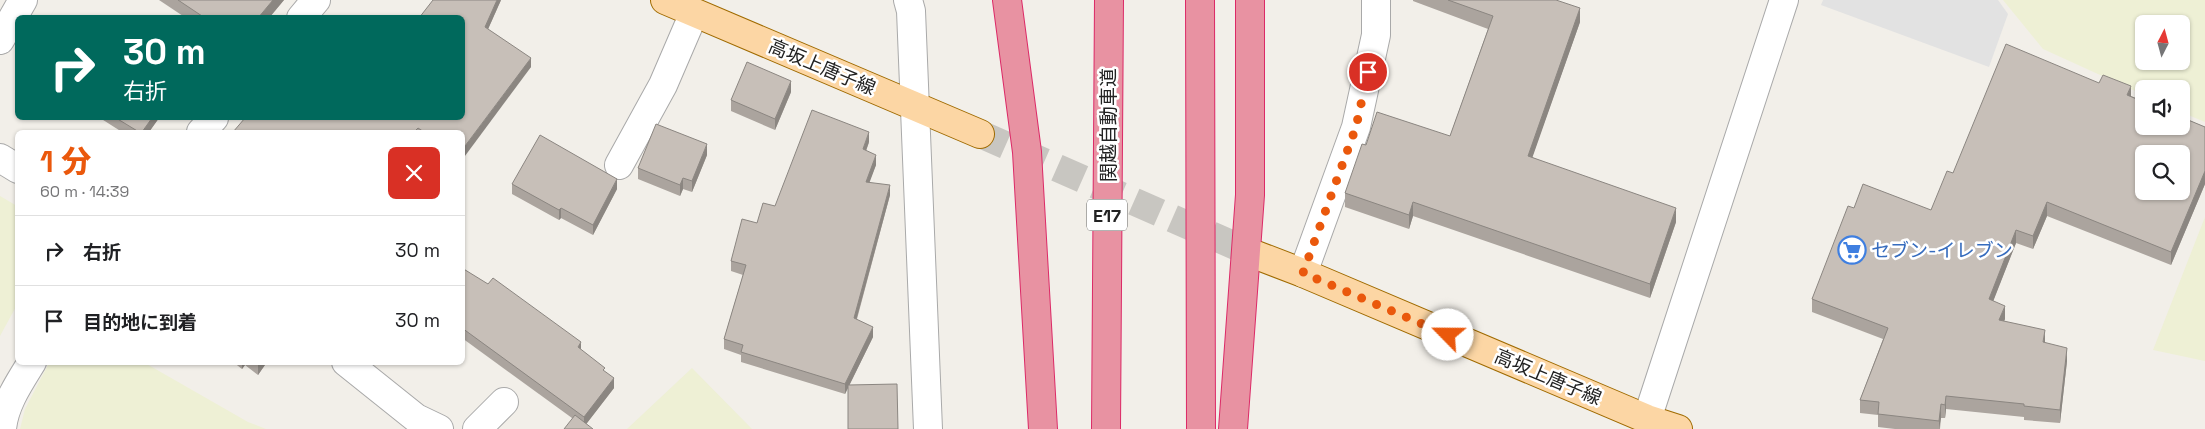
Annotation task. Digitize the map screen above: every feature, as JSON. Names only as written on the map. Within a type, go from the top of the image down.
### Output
[{"type":"highway","points":[[1007,0],[1027,152],[1043,429]]},
{"type":"highway","name":"関越自動車道","points":[[1106,429],[1109,0]]},
{"type":"highway","points":[[1200,0],[1201,429]]},
{"type":"highway","points":[[1233,429],[1250,194],[1250,0]]},
{"type":"main road","name":"高坂上唐子線","points":[[664,0],[980,134]]},
{"type":"main road","name":"高坂上唐子線","points":[[1256,256],[1303,273],[1644,424],[1678,429]]},
{"type":"street","points":[[0,40],[23,0]]},
{"type":"street","points":[[304,15],[316,0]]},
{"type":"street","points":[[908,0],[911,11],[928,429]]},
{"type":"street","points":[[1303,273],[1356,127],[1376,35],[1376,0]]},
{"type":"street","points":[[1644,424],[1784,0]]},
{"type":"street","points":[[619,165],[663,86],[694,13]]},
{"type":"street","points":[[202,130],[212,120]]},
{"type":"street","points":[[0,158],[15,167]]},
{"type":"street","points":[[2,429],[3,420],[15,389],[30,365]]},
{"type":"street","points":[[350,365],[416,418],[438,429]]},
{"type":"street","points":[[477,429],[504,402]]},
{"type":"green space","points":[[2003,0],[2205,0],[2205,122],[2190,116],[2190,80],[2135,80],[2135,91],[2043,49]]},
{"type":"green space","points":[[0,196],[15,205],[15,308],[0,336]]},
{"type":"green space","points":[[2205,217],[2205,361],[2153,350]]},
{"type":"green space","points":[[48,365],[148,365],[248,422],[266,429],[20,429],[25,409]]},
{"type":"green space","points":[[692,368],[752,429],[627,429]]},
{"type":"shaded area","points":[[1823,0],[1998,0],[2008,14],[1989,67],[1821,5]]},
{"type":"building","points":[[178,0],[273,0],[260,15],[200,15]]},
{"type":"building","points":[[433,0],[497,0],[485,27],[531,58],[465,146],[465,130],[421,130],[418,128],[416,130],[235,130],[243,120],[465,120],[465,15],[421,15]]},
{"type":"building","points":[[1448,0],[1556,0],[1580,8],[1528,156],[1676,208],[1650,284],[1413,202],[1409,215],[1345,193],[1362,144],[1366,145],[1377,112],[1450,136],[1493,16]]},
{"type":"building","points":[[2006,44],[2099,83],[2103,75],[2131,86],[2127,95],[2135,98],[2135,135],[2190,135],[2190,121],[2205,127],[2205,171],[2171,252],[2047,202],[2033,236],[2016,230],[1989,299],[2005,306],[1999,320],[2045,330],[2043,342],[2067,348],[2060,410],[2024,406],[2024,404],[1946,396],[1945,405],[1941,404],[1939,421],[1878,414],[1879,402],[1860,400],[1888,328],[1812,299],[1848,206],[1854,208],[1863,184],[1931,210],[1947,171],[1953,173]]},
{"type":"building","points":[[747,62],[791,81],[775,119],[731,100]]},
{"type":"building","points":[[812,110],[869,132],[863,149],[876,155],[866,182],[890,185],[854,318],[873,327],[845,384],[741,352],[743,345],[724,339],[746,265],[731,261],[742,219],[757,223],[763,203],[775,206]]},
{"type":"building","points":[[119,120],[151,120],[143,130],[136,130]]},
{"type":"building","points":[[656,124],[707,144],[692,181],[683,178],[680,185],[638,168]]},
{"type":"building","points":[[540,135],[617,179],[593,225],[561,208],[559,210],[512,184]]},
{"type":"building","points":[[465,270],[488,284],[493,278],[581,342],[578,347],[605,368],[603,370],[614,378],[584,417],[465,330]]},
{"type":"building","points":[[897,384],[898,429],[848,429],[848,385]]},
{"type":"building","points":[[575,415],[593,429],[564,429]]},
{"type":"tunnel","points":[[980,134],[1256,255]]},
{"type":"place","name":"セブン-イレブン","points":[[1852,250]]},
{"type":"route","points":[[1368,72],[1356,127],[1303,273],[1448,335]]}]
